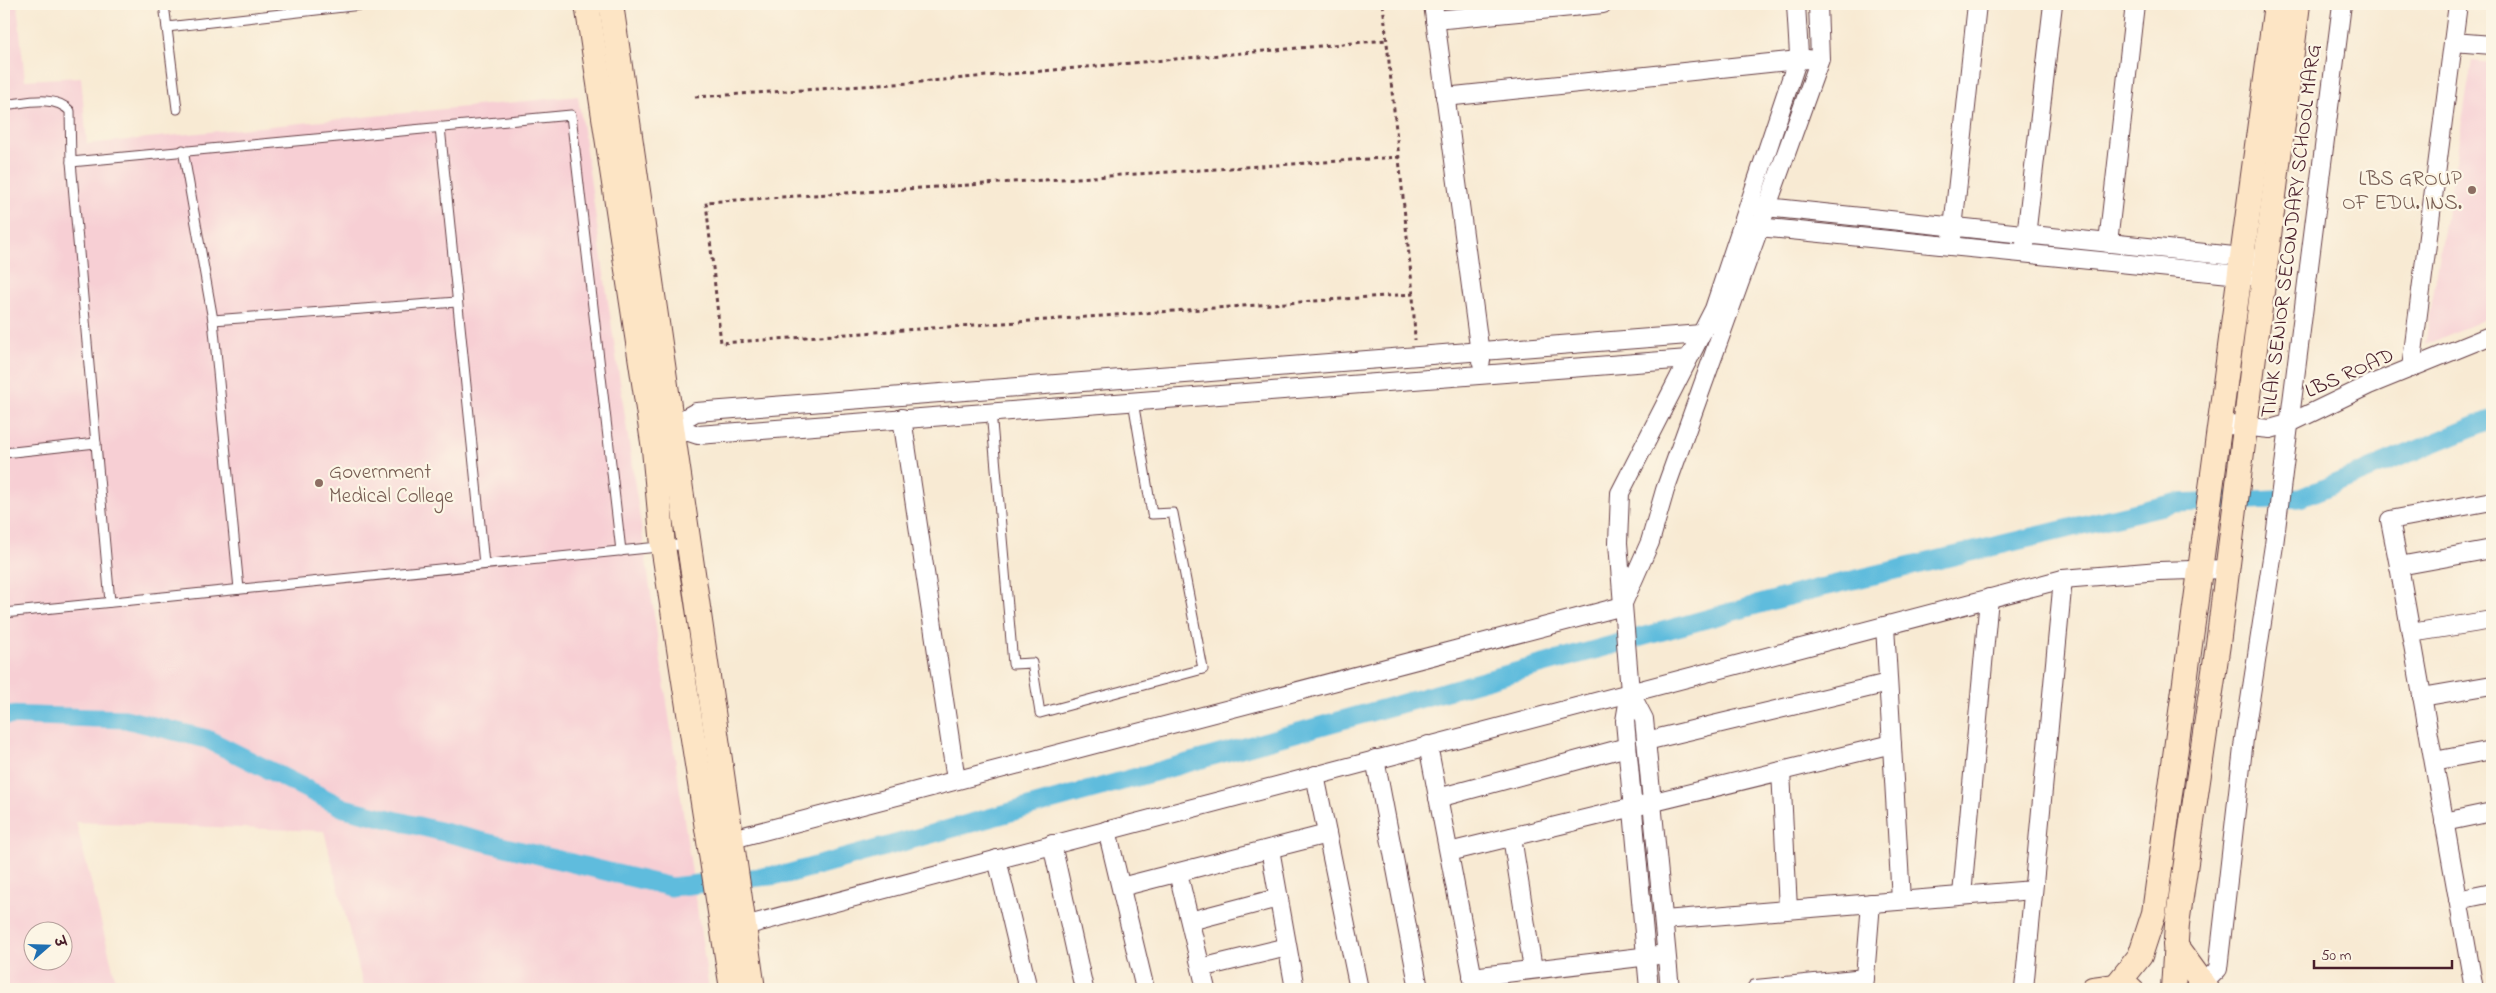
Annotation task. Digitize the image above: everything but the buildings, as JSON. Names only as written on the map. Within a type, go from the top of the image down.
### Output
[{"type":"street","points":[[587,4],[654,449],[663,546],[722,851],[733,923],[753,989]]},
{"type":"street","points":[[610,4],[688,544],[722,851]]},
{"type":"street","points":[[1483,374],[1434,12],[1603,4]]},
{"type":"street","points":[[1649,989],[1625,721],[1630,692],[1618,543],[1620,492],[1714,309],[1798,60],[1796,4]]},
{"type":"street","points":[[1623,613],[1650,542],[1665,490],[1820,59],[1818,4]]},
{"type":"street","points":[[1951,246],[1977,4]]},
{"type":"street","points":[[2024,253],[2053,4]]},
{"type":"street","points":[[2108,243],[2135,4]]},
{"type":"street","points":[[2173,989],[2175,945],[2227,569],[2244,427],[2253,267],[2276,4]]},
{"type":"street","points":[[2114,988],[2140,956],[2154,913],[2220,424],[2253,267],[2298,4]]},
{"type":"street","name":"TILAK SENIOR SECONDARY SCHOOL MARG","points":[[2202,988],[2218,969],[2244,739],[2274,545],[2342,4]]},
{"type":"street","points":[[2411,368],[2458,4]]},
{"type":"street","points":[[2453,42],[2492,46]]},
{"type":"street","points":[[1445,97],[1820,59]]},
{"type":"street","points":[[1748,205],[2108,243],[2253,267]]},
{"type":"street","points":[[1742,225],[2024,253],[2253,267]]},
{"type":"street","points":[[671,426],[696,412],[1701,334]]},
{"type":"street","name":"LBS ROAD","points":[[2220,424],[2270,429],[2288,424],[2369,385],[2492,335]]},
{"type":"street","points":[[671,426],[698,435],[990,411],[1688,359]]},
{"type":"street","points":[[1095,381],[1096,404]]},
{"type":"street","points":[[902,418],[956,780]]},
{"type":"street","points":[[2474,989],[2390,520],[2492,500]]},
{"type":"street","points":[[2399,566],[2492,549]]},
{"type":"street","points":[[733,923],[997,859],[2063,579],[2200,569],[2227,569]]},
{"type":"street","points":[[2024,989],[2063,579]]},
{"type":"street","points":[[1962,895],[1989,598]]},
{"type":"street","points":[[722,851],[956,780],[1623,613]]},
{"type":"street","points":[[2411,633],[2492,620]]},
{"type":"street","points":[[1885,626],[1901,900]]},
{"type":"street","points":[[1646,741],[1888,683]]},
{"type":"street","points":[[2422,697],[2492,685]]},
{"type":"street","points":[[1630,692],[1644,719],[1670,989]]},
{"type":"street","points":[[1448,852],[1892,744]]},
{"type":"street","points":[[1428,745],[1474,983],[1533,969],[1667,954]]},
{"type":"street","points":[[1438,798],[1627,747]]},
{"type":"street","points":[[2434,761],[2492,750]]},
{"type":"street","points":[[1375,759],[1419,989]]},
{"type":"street","points":[[1781,771],[1788,910]]},
{"type":"street","points":[[1315,775],[1358,989]]},
{"type":"street","points":[[2444,822],[2492,812]]},
{"type":"street","points":[[1108,830],[1145,989]]},
{"type":"street","points":[[1121,887],[1327,834]]},
{"type":"street","points":[[1512,837],[1533,969]]},
{"type":"street","points":[[1052,844],[1084,989]]},
{"type":"street","points":[[1270,849],[1295,989]]},
{"type":"street","points":[[997,859],[1028,989]]},
{"type":"street","points":[[1178,873],[1206,989]]},
{"type":"street","points":[[1664,920],[2033,890]]},
{"type":"street","points":[[2458,900],[2492,893]]},
{"type":"street","points":[[1190,921],[1278,898]]},
{"type":"street","points":[[1756,989],[1864,984],[1871,903]]},
{"type":"street","points":[[732,989],[733,923]]},
{"type":"street","points":[[2175,945],[2202,988]]},
{"type":"street","points":[[1201,968],[1287,947]]},
{"type":"lane","points":[[164,4],[177,109]]},
{"type":"lane","points":[[167,27],[370,4]]},
{"type":"lane","points":[[4,105],[54,101],[62,103],[70,111],[72,122],[71,162],[110,602]]},
{"type":"lane","points":[[71,162],[571,115],[621,551]]},
{"type":"lane","points":[[440,127],[484,564]]},
{"type":"lane","points":[[183,150],[213,320],[239,589]]},
{"type":"lane","points":[[213,320],[458,302]]},
{"type":"lane","points":[[990,411],[1013,664],[1032,663],[1040,713],[1203,669],[1173,513],[1152,514],[1133,401]]},
{"type":"lane","points":[[4,453],[96,443]]},
{"type":"lane","points":[[4,613],[688,544]]},
{"type":"path","points":[[1384,4],[1413,294],[1415,356]]},
{"type":"path","points":[[695,97],[910,83],[1387,40]]},
{"type":"path","points":[[1400,157],[706,202],[721,343],[1413,294]]},
{"type":"shaded area","name":"Government Medical College","points":[[4,4],[17,4],[25,80],[81,77],[87,144],[578,96],[709,989],[364,989],[324,831],[76,822],[118,989],[4,989]]},
{"type":"shaded area","name":"LBS GROUP OF EDU. INS.","points":[[2472,61],[2492,63],[2492,316],[2425,345]]},
{"type":"waterway","points":[[4,715],[125,719],[207,739],[344,808],[671,887],[787,874],[1807,591],[2175,503],[2300,498],[2492,419]]},
{"type":"place","name":"LBS GROUP OF EDU. INS.","points":[[2472,190]]},
{"type":"place","name":"Government Medical College","points":[[319,483]]}]
